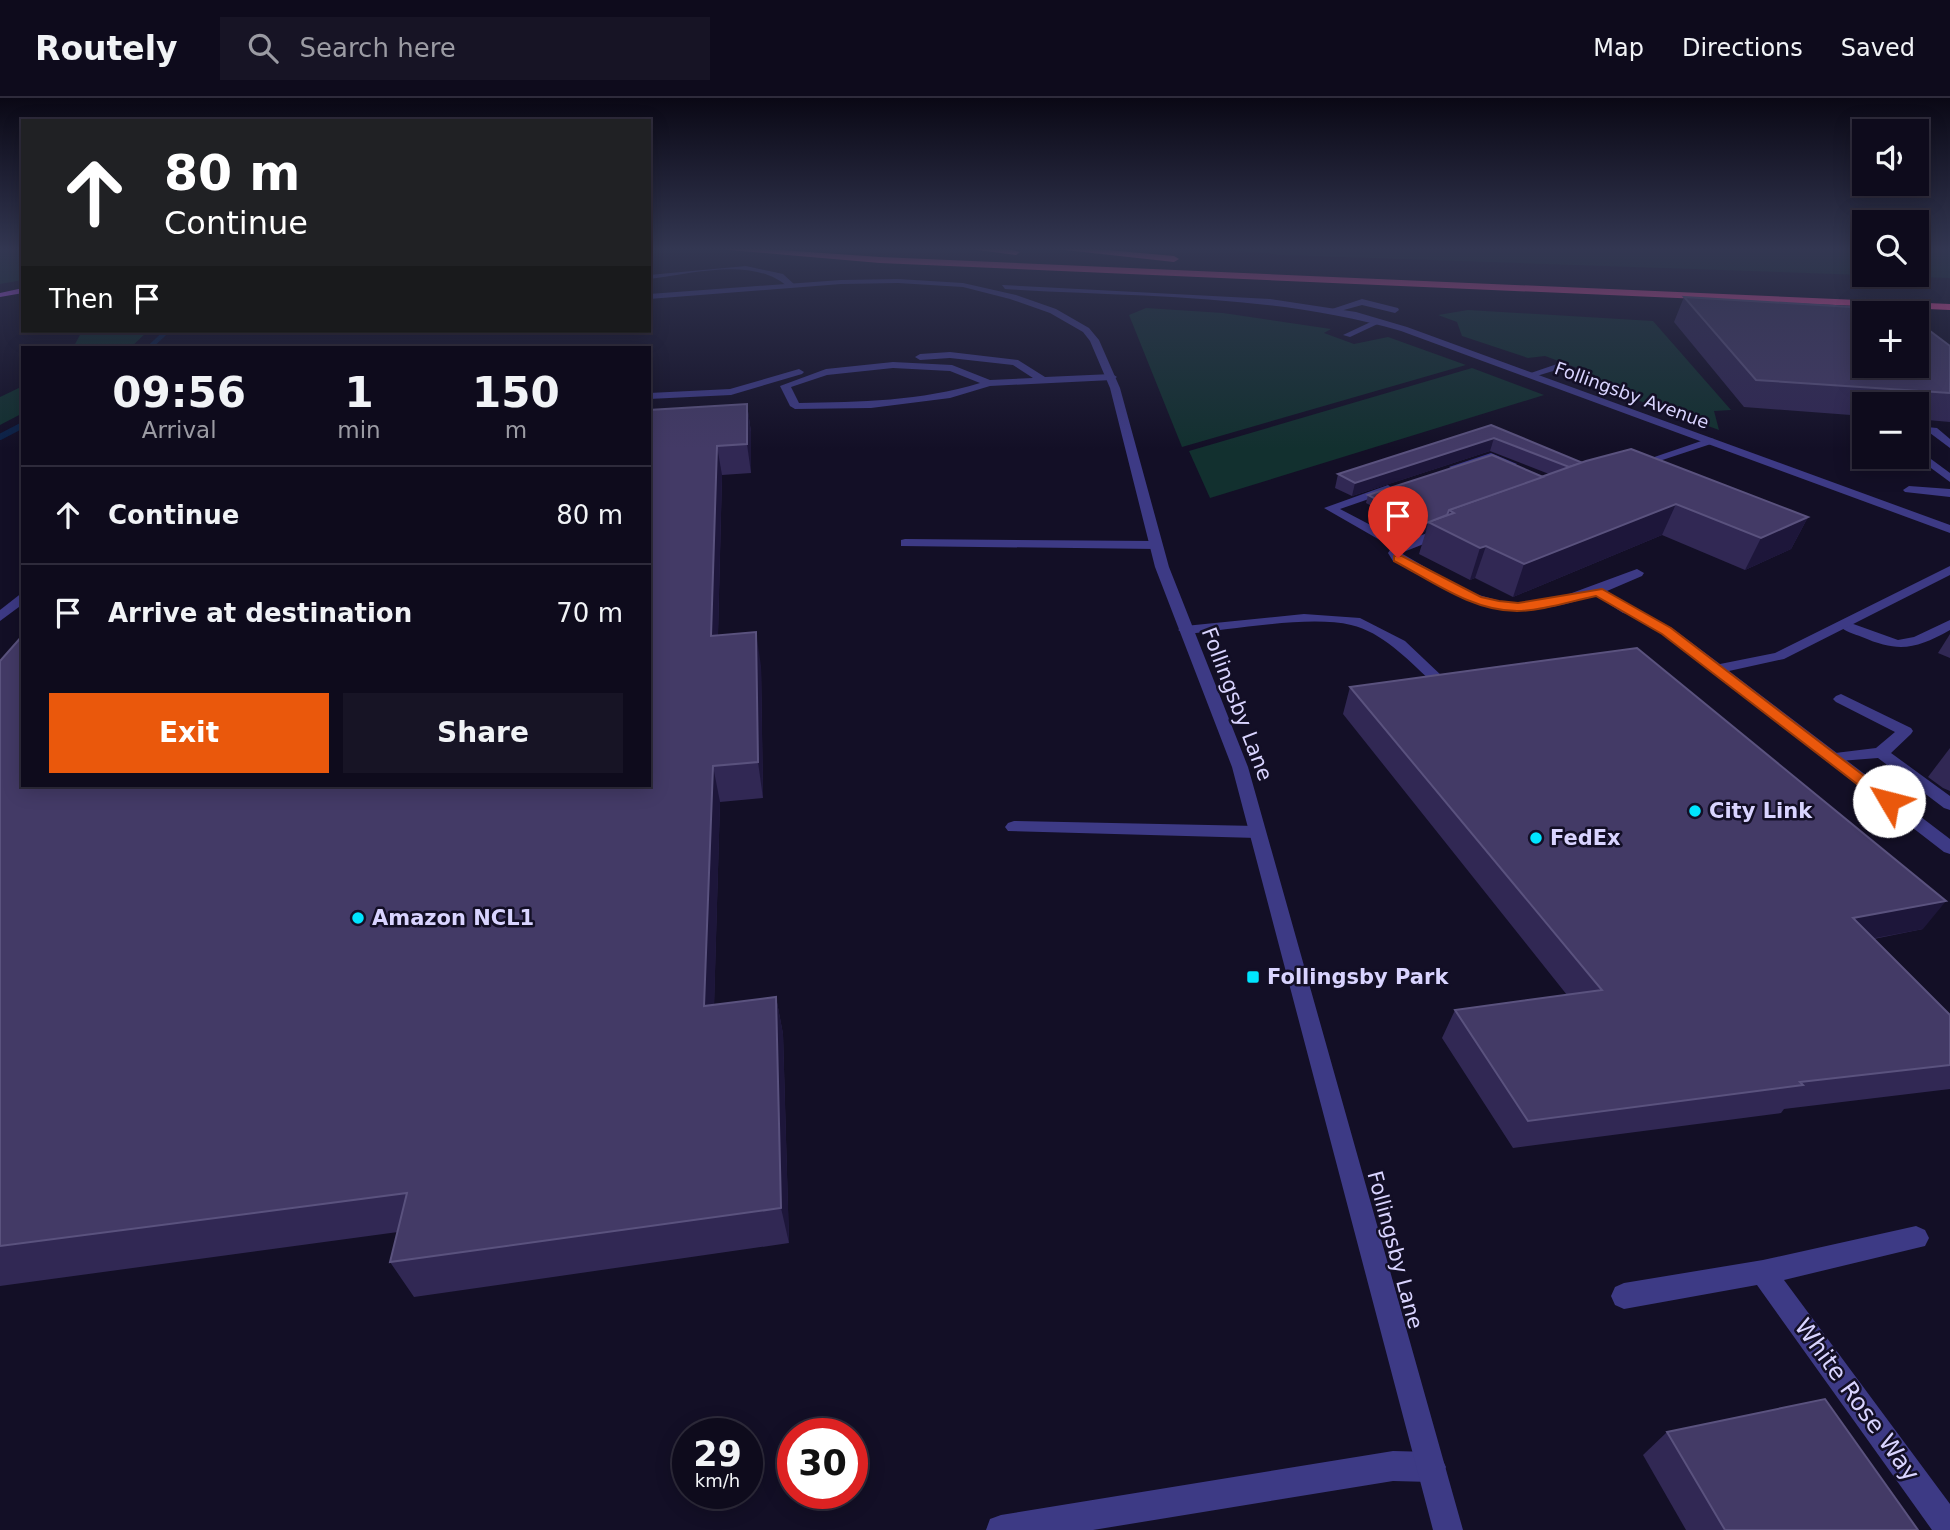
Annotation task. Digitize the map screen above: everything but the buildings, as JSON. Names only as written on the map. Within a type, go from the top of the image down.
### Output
[{"type":"street","name":"Follingsby Lane","points":[[1059,315],[1073,321],[1094,340],[1112,377],[1156,545],[1185,631],[1240,767],[1448,1530]]},
{"type":"street","name":"Follingsby Avenue","points":[[1354,315],[1380,321],[1950,529]]},
{"type":"street","points":[[1347,335],[1380,321]]},
{"type":"street","points":[[651,396],[731,391],[827,363],[950,355],[1016,362],[1041,379]]},
{"type":"street","points":[[989,383],[951,368],[893,365],[826,372],[785,386],[795,406],[871,405],[950,395],[989,383],[1112,377]]},
{"type":"street","points":[[1530,375],[1560,366]]},
{"type":"street","points":[[1929,430],[1933,430],[1950,445]]},
{"type":"street","points":[[1624,469],[1710,441]]},
{"type":"street","points":[[1441,472],[1490,456],[1518,467]]},
{"type":"street","points":[[1929,462],[1950,479]]},
{"type":"street","points":[[1402,547],[1330,508],[1404,484]]},
{"type":"street","points":[[1909,490],[1950,493]]},
{"type":"street","points":[[1452,529],[1402,547],[1394,554],[1486,603],[1518,607],[1598,592],[1637,573]]},
{"type":"street","points":[[905,543],[1156,545]]},
{"type":"street","points":[[1718,669],[1779,656],[1950,570]]},
{"type":"street","points":[[1598,592],[1667,631],[1950,848]]},
{"type":"street","points":[[0,617],[21,598]]},
{"type":"street","points":[[1185,631],[1304,618],[1355,621],[1399,644],[1435,677]]},
{"type":"street","points":[[1845,625],[1891,644],[1906,646],[1917,643],[1950,624]]},
{"type":"street","points":[[1833,758],[1881,753],[1905,731],[1841,699]]},
{"type":"street","points":[[1881,753],[1950,804]]},
{"type":"street","points":[[1014,827],[1257,832]]},
{"type":"street","points":[[1623,1296],[1763,1272],[1916,1238]]},
{"type":"street","name":"White Rose Way","points":[[1763,1272],[1950,1529]]},
{"type":"street","points":[[1001,1530],[1393,1466],[1431,1467]]},
{"type":"green space","points":[[1129,315],[1235,315],[1331,329],[1324,333],[1354,344],[1388,337],[1466,365],[1182,447]]},
{"type":"green space","points":[[1438,315],[1549,315],[1653,321],[1731,410],[1714,411],[1719,430],[1569,375],[1580,369],[1545,356],[1528,358],[1462,336],[1457,322]]},
{"type":"green space","points":[[81,333],[146,333],[132,346],[74,346]]},
{"type":"green space","points":[[1472,368],[1544,395],[1210,498],[1189,451]]},
{"type":"green space","points":[[21,387],[21,414],[0,425],[0,397]]},
{"type":"waterway","points":[[151,346],[165,333]]},
{"type":"waterway","points":[[0,437],[21,426]]},
{"type":"place","name":"City Link","points":[[1695,811]]},
{"type":"place","name":"FedEx","points":[[1536,838]]},
{"type":"place","name":"Amazon NCL1","points":[[358,918]]},
{"type":"place","name":"Follingsby Park","points":[[1253,977]]},
{"type":"route","points":[[1398,558],[1486,603],[1518,607],[1598,592],[1667,631],[1889,801]]}]
